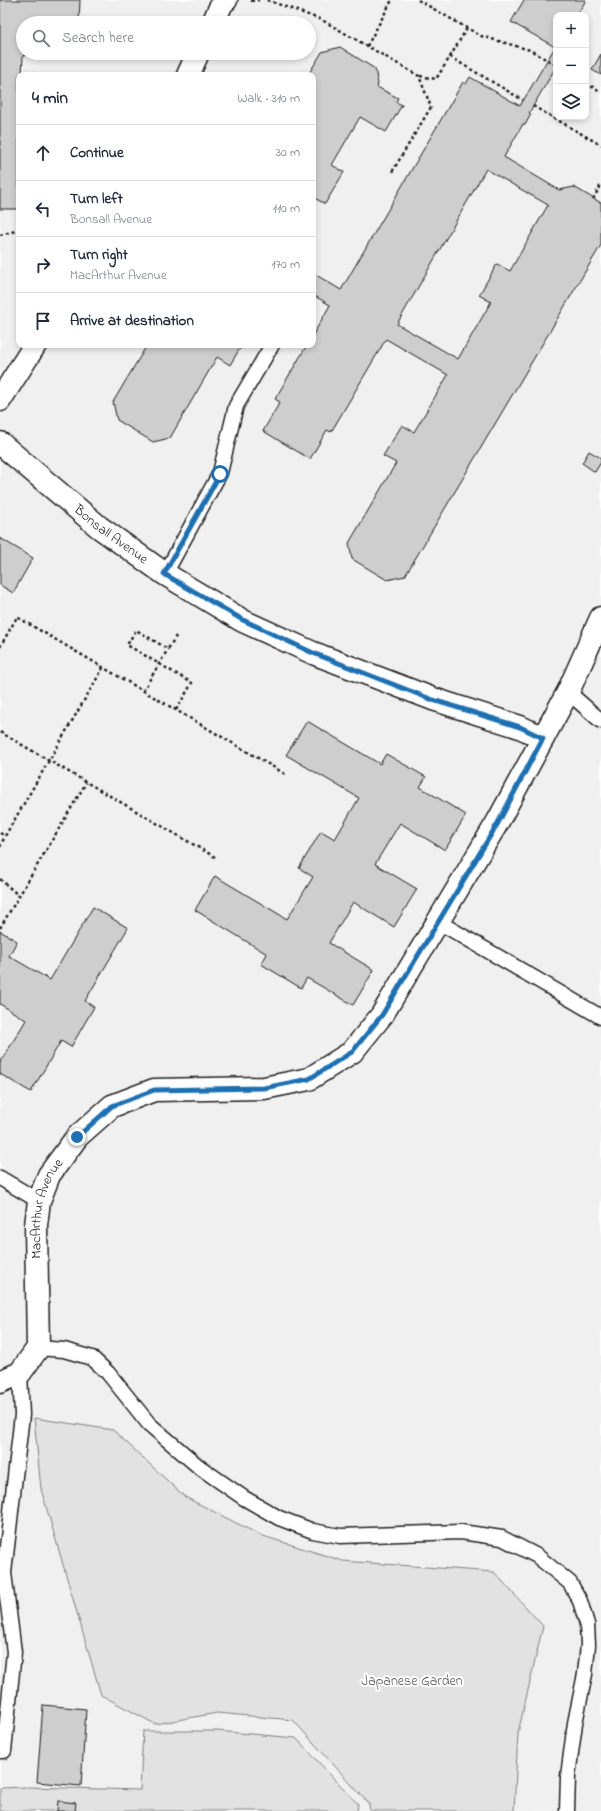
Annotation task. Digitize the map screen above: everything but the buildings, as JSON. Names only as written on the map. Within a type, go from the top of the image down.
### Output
[{"type":"street","points":[[216,16],[223,1]]},
{"type":"street","points":[[189,72],[195,60]]},
{"type":"street","points":[[0,400],[33,348]]},
{"type":"street","name":"Bonsall Avenue","points":[[0,443],[99,527],[164,574],[243,620],[313,653],[433,700],[520,727],[543,738]]},
{"type":"street","name":"MacArthur Avenue","points":[[38,1348],[36,1225],[39,1201],[49,1175],[77,1137],[112,1106],[154,1090],[264,1088],[309,1079],[352,1052],[382,1015],[498,823],[568,692],[601,618]]},
{"type":"street","points":[[0,1382],[20,1373],[38,1348]]},
{"type":"lane","points":[[164,574],[220,474],[236,406],[270,348]]},
{"type":"lane","points":[[568,692],[601,721]]},
{"type":"lane","points":[[438,921],[601,1017]]},
{"type":"lane","points":[[0,1178],[39,1201]]},
{"type":"lane","points":[[38,1348],[64,1350],[92,1358],[108,1374],[149,1424],[198,1466],[244,1498],[279,1518],[313,1531],[340,1536],[461,1532],[502,1538],[537,1556],[570,1583],[580,1601],[586,1624],[588,1645],[585,1674],[575,1723],[568,1776],[567,1811]]},
{"type":"lane","points":[[0,1751],[4,1751],[14,1652],[4,1612],[4,1573],[22,1415],[20,1373]]},
{"type":"path","points":[[267,0],[311,16]]},
{"type":"path","points":[[367,46],[392,0]]},
{"type":"path","points":[[418,0],[481,36],[530,50],[553,63]]},
{"type":"path","points":[[316,18],[419,76],[436,79],[467,28]]},
{"type":"path","points":[[450,57],[523,100]]},
{"type":"path","points":[[392,172],[431,107],[419,76]]},
{"type":"path","points":[[588,84],[601,92]]},
{"type":"path","points":[[533,106],[601,145]]},
{"type":"path","points":[[593,198],[601,185]]},
{"type":"path","points":[[0,235],[16,231]]},
{"type":"path","points":[[0,647],[17,617],[287,775]]},
{"type":"path","points":[[168,649],[136,630],[127,645],[192,683],[176,710]]},
{"type":"path","points":[[143,691],[176,636]]},
{"type":"path","points":[[0,847],[48,760],[102,668]]},
{"type":"path","points":[[0,732],[215,857]]},
{"type":"path","points":[[0,928],[86,783]]},
{"type":"path","points":[[0,833],[5,836]]},
{"type":"path","points":[[0,879],[19,896]]},
{"type":"shaded area","points":[[0,0],[601,0],[601,1811],[0,1811]]},
{"type":"green space","name":"Japanese Garden","points":[[34,1418],[113,1430],[185,1497],[260,1535],[343,1561],[494,1572],[543,1626],[518,1733],[514,1811],[370,1811],[369,1804],[293,1720],[217,1713],[155,1724],[101,1695],[41,1489]]},
{"type":"green space","points":[[143,1731],[217,1731],[296,1738],[358,1804],[357,1811],[0,1811],[0,1788],[28,1787],[140,1790]]},
{"type":"route","points":[[77,1137],[112,1106],[154,1090],[264,1088],[309,1079],[352,1052],[382,1015],[498,823],[543,738],[520,727],[433,700],[313,653],[243,620],[164,574],[220,474]]}]
